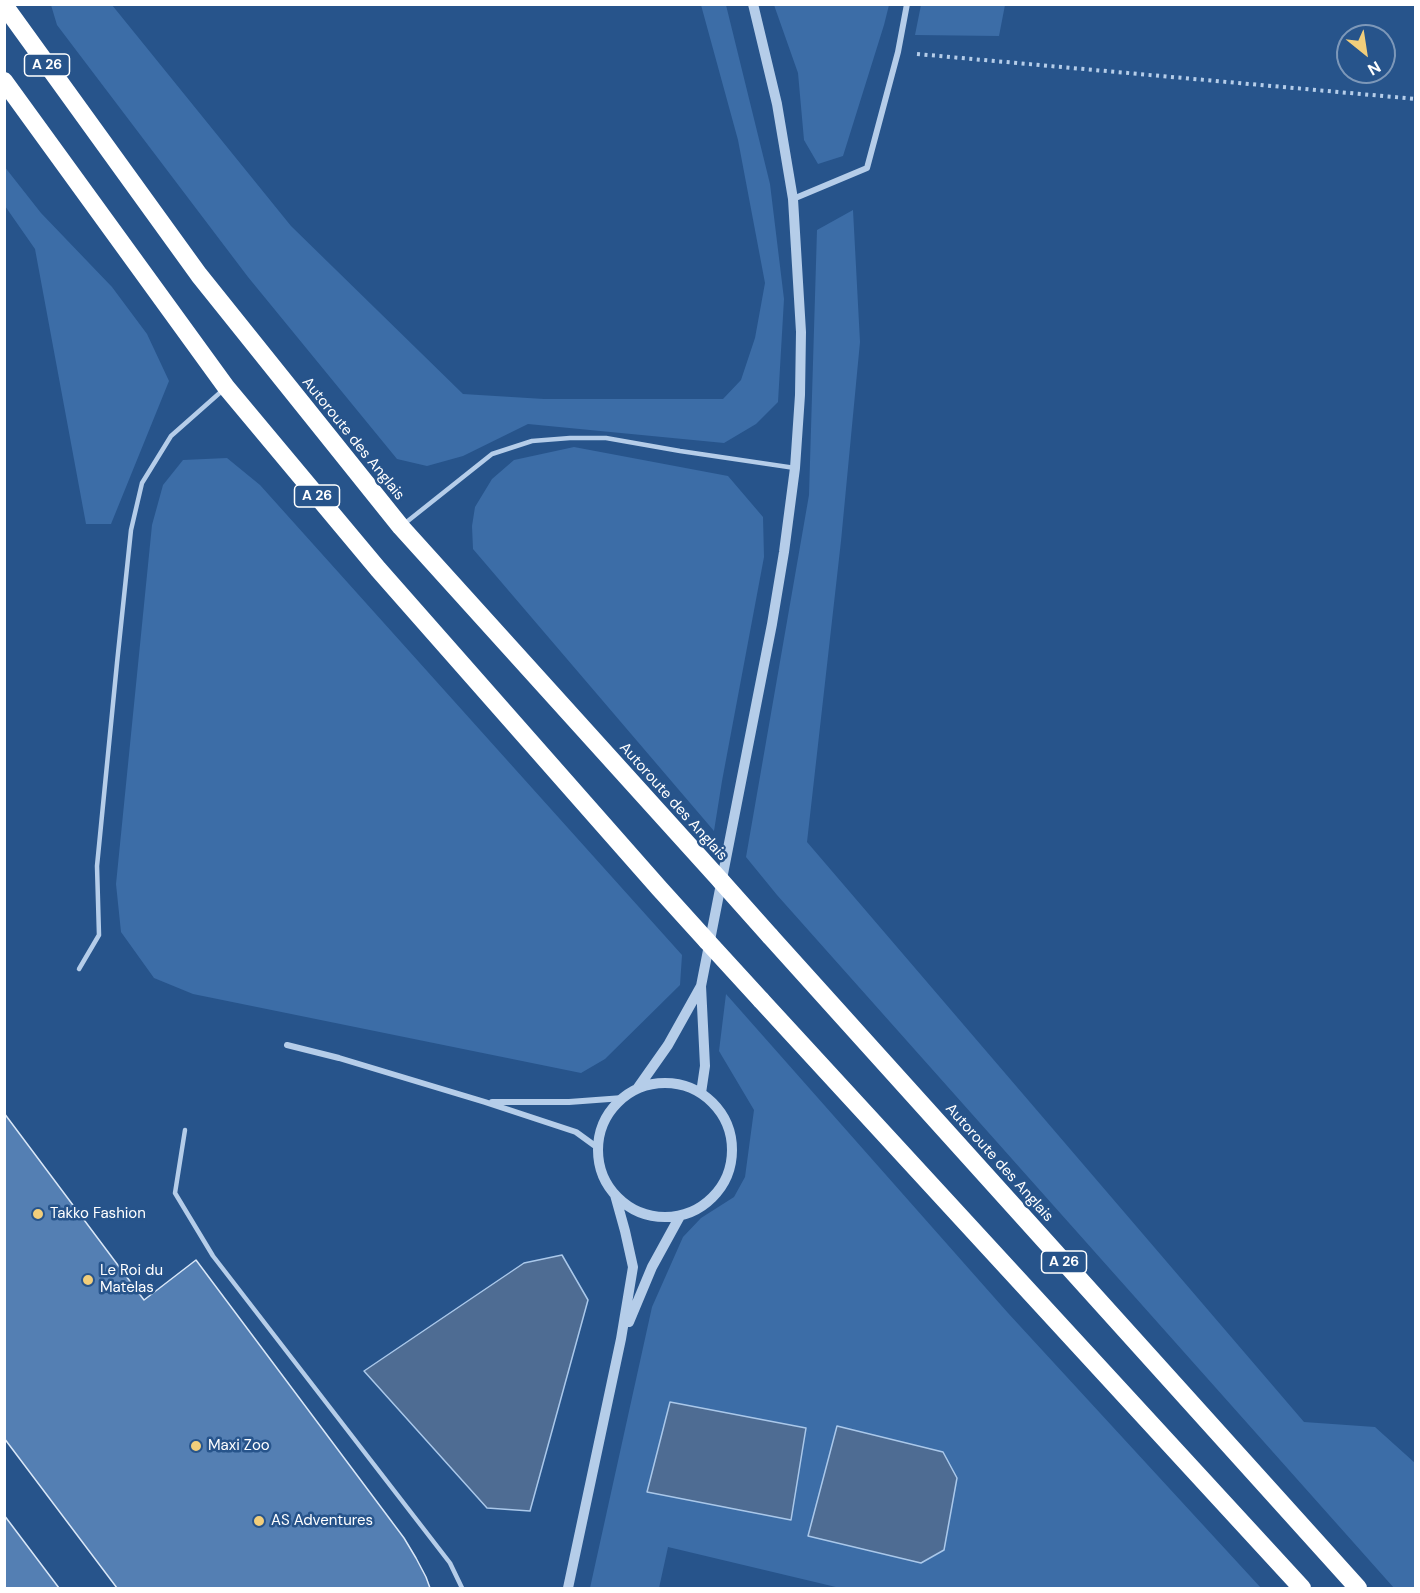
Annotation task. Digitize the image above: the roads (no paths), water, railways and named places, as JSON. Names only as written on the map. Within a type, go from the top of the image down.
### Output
[{"type":"highway","name":"Autoroute des Anglais","points":[[4,5],[199,275],[401,528],[1358,1588]]},
{"type":"highway","name":"A 26","points":[[4,81],[226,387],[378,569],[659,888],[1302,1588]]},
{"type":"street","points":[[701,1093],[705,1066],[701,986],[772,624],[795,468],[800,395],[801,332],[792,199],[777,104],[753,4]]},
{"type":"street","points":[[792,199],[867,168],[898,52],[907,4]]},
{"type":"street","points":[[637,1089],[668,1045],[701,986]]},
{"type":"street","points":[[288,1045],[485,1102],[576,1132],[598,1148]]},
{"type":"street","points":[[568,1588],[621,1339],[633,1267],[614,1195],[599,1165],[598,1148],[601,1129],[610,1112],[623,1098],[637,1089],[658,1084],[680,1085],[701,1093],[717,1108],[728,1127],[732,1149],[729,1172],[718,1192],[701,1207],[681,1216],[663,1218],[645,1215],[628,1207],[614,1195]]},
{"type":"street","points":[[485,1102],[570,1102],[623,1098]]},
{"type":"street","points":[[621,1339],[652,1267],[681,1216]]},
{"type":"lane","points":[[79,969],[99,935],[97,866],[114,687],[132,530],[142,483],[171,436],[226,387]]},
{"type":"lane","points":[[401,528],[492,454],[532,441],[606,438],[795,468]]},
{"type":"lane","points":[[185,1130],[175,1193],[213,1256],[450,1563],[462,1588]]},
{"type":"place","name":"Takko Fashion","points":[[38,1214]]},
{"type":"place","name":"Le Roi du Matelas","points":[[88,1280]]},
{"type":"place","name":"Maxi Zoo","points":[[196,1446]]},
{"type":"place","name":"AS Adventures","points":[[259,1521]]}]
